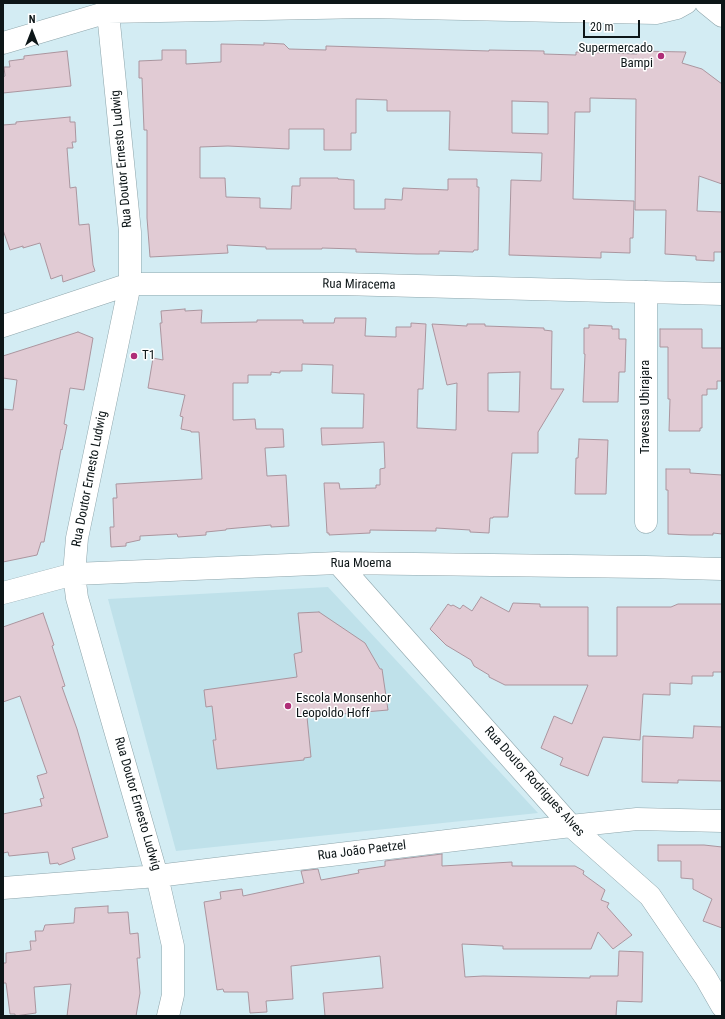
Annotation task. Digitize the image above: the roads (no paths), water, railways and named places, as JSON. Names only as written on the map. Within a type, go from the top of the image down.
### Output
[{"type":"street","points":[[3,43],[108,7],[367,7],[656,13],[677,8],[686,3]]},
{"type":"street","points":[[706,3],[722,16]]},
{"type":"street","name":"Rua Doutor Ernesto Ludwig","points":[[108,7],[130,232],[130,284],[77,538],[74,574],[77,598],[158,876],[172,946],[173,995],[168,1016]]},
{"type":"street","name":"Rua Miracema","points":[[3,326],[130,284],[340,284],[722,294]]},
{"type":"street","name":"Travessa Ubirajara","points":[[646,292],[646,522]]},
{"type":"street","name":"Rua Moema","points":[[3,593],[74,574],[338,563],[722,569]]},
{"type":"street","name":"Rua Doutor Rodrigues Alves","points":[[338,563],[571,826],[650,896],[706,978],[722,1006]]},
{"type":"street","name":"Rua João Paetzel","points":[[3,888],[158,876],[637,819],[722,821]]},
{"type":"place","name":"Supermercado Bampi","points":[[661,56]]},
{"type":"place","name":"T1","points":[[134,356]]},
{"type":"place","name":"Escola Monsenhor Leopoldo Hoff","points":[[288,706]]}]
